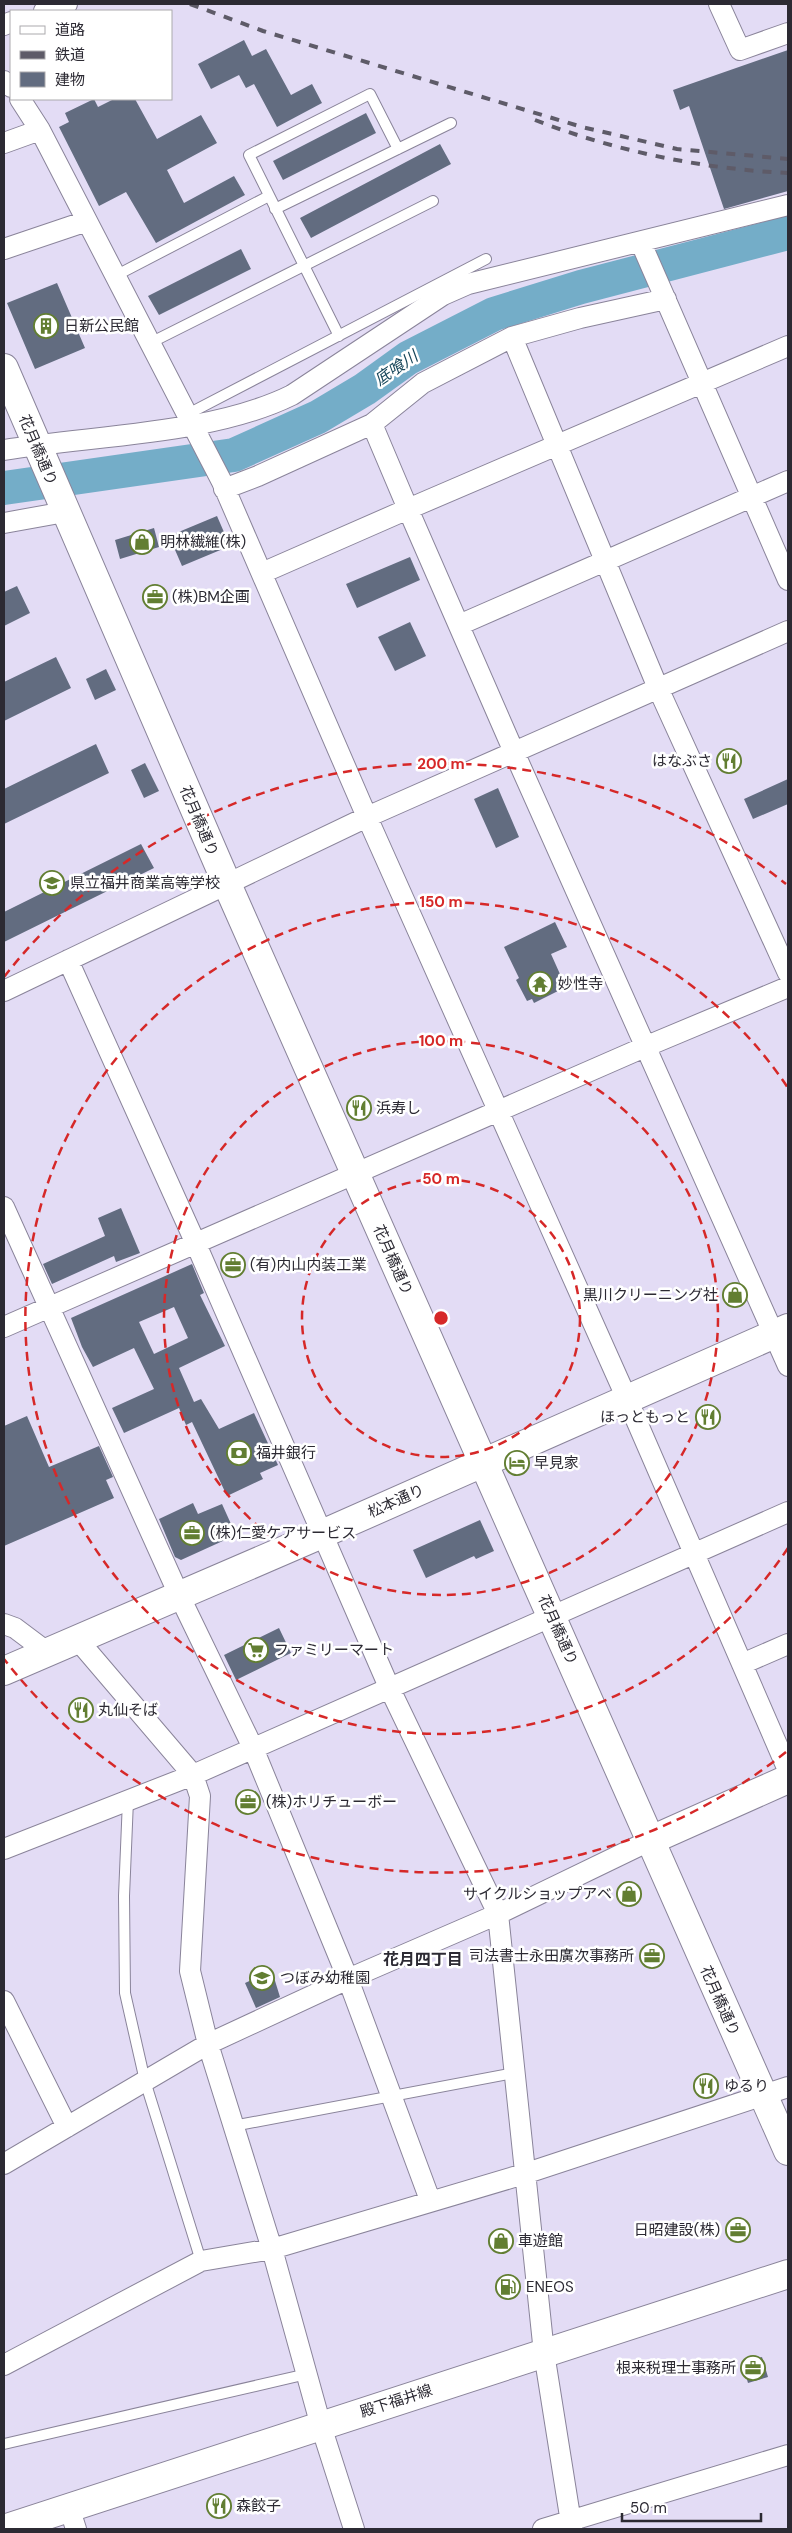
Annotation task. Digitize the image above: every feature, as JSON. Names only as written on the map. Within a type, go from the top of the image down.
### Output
[{"type":"street","points":[[47,10],[67,4]]},
{"type":"street","points":[[719,4],[740,50],[788,33]]},
{"type":"street","points":[[21,100],[40,130],[223,485],[368,817],[627,1398],[788,1770]]},
{"type":"street","points":[[4,143],[40,130]]},
{"type":"street","points":[[4,450],[38,449],[193,424],[272,405],[292,395],[443,295],[468,284],[641,243],[788,204]]},
{"type":"street","points":[[4,250],[87,221]]},
{"type":"street","points":[[641,243],[788,580]]},
{"type":"street","points":[[223,485],[258,476],[372,424],[422,383],[512,337],[580,318],[666,299]]},
{"type":"street","points":[[512,337],[658,688],[788,973]]},
{"type":"street","points":[[262,573],[788,346]]},
{"type":"street","name":"花月橋通り","points":[[4,368],[355,1175],[484,1462],[762,2096],[788,2150]]},
{"type":"street","points":[[372,424],[514,752],[647,1046],[781,1331],[788,1366]]},
{"type":"street","points":[[459,625],[788,482]]},
{"type":"street","points":[[4,523],[63,505]]},
{"type":"street","points":[[4,991],[368,817],[788,631]]},
{"type":"street","points":[[68,960],[196,1244],[389,1687],[498,1914],[544,2352],[571,2525]]},
{"type":"street","points":[[4,1327],[48,1306],[355,1175],[647,1046],[788,987]]},
{"type":"street","points":[[4,1207],[179,1594],[253,1748],[348,1979],[430,2200]]},
{"type":"street","name":"松本通り","points":[[4,1671],[322,1534],[781,1331]]},
{"type":"street","points":[[4,1849],[193,1775],[788,1512]]},
{"type":"street","points":[[4,1624],[15,1628],[46,1652]]},
{"type":"street","points":[[77,1639],[193,1775],[200,1796],[190,1971],[208,2044],[272,2249],[321,2426],[354,2529]]},
{"type":"street","points":[[742,1664],[788,1644]]},
{"type":"street","points":[[4,2164],[208,2044],[348,1979],[498,1914],[649,1841],[788,1779]]},
{"type":"street","points":[[4,2001],[67,2127]]},
{"type":"street","points":[[4,2365],[201,2261],[272,2249],[430,2200],[524,2174],[788,2087]]},
{"type":"street","name":"殿下福井線","points":[[4,2528],[73,2518],[321,2426],[788,2274]]},
{"type":"street","points":[[543,2529],[571,2525],[788,2455]]},
{"type":"lane","points":[[339,336],[249,155],[370,94],[398,149]]},
{"type":"lane","points":[[275,209],[451,123]]},
{"type":"lane","points":[[115,276],[269,196]]},
{"type":"lane","points":[[150,343],[433,201]]},
{"type":"lane","points":[[193,424],[339,336],[486,258]]},
{"type":"lane","points":[[128,1800],[124,1896],[125,1993],[145,2081],[201,2261]]},
{"type":"lane","points":[[233,2126],[514,2073]]},
{"type":"lane","points":[[4,2444],[306,2374]]},
{"type":"building","points":[[244,40],[252,56],[266,49],[291,95],[312,84],[322,103],[277,127],[254,84],[246,88],[239,75],[211,89],[198,64]]},
{"type":"building","points":[[788,50],[788,191],[724,209],[689,106],[680,110],[673,90]]},
{"type":"building","points":[[92,100],[94,100],[98,107],[112,100],[136,100],[157,139],[201,115],[217,143],[167,170],[184,203],[234,176],[245,195],[156,243],[126,192],[99,206],[59,127],[69,122],[65,113]]},
{"type":"building","points":[[366,113],[376,133],[283,180],[273,161]]},
{"type":"building","points":[[440,144],[451,164],[311,238],[300,218]]},
{"type":"building","points":[[241,249],[251,269],[159,315],[148,296]]},
{"type":"building","name":"日新公民館","points":[[57,283],[85,348],[35,369],[7,303]]},
{"type":"building","points":[[217,516],[230,546],[182,566],[169,536]]},
{"type":"building","points":[[154,528],[159,547],[120,559],[115,540]]},
{"type":"building","points":[[410,557],[420,580],[357,608],[346,584]]},
{"type":"building","points":[[17,586],[30,613],[4,626],[4,592]]},
{"type":"building","points":[[410,622],[426,656],[395,671],[378,637]]},
{"type":"building","points":[[56,657],[71,688],[4,721],[4,682]]},
{"type":"building","points":[[106,669],[116,690],[95,700],[86,679]]},
{"type":"building","points":[[96,744],[109,773],[4,824],[4,789]]},
{"type":"building","points":[[145,763],[159,791],[144,798],[131,770]]},
{"type":"building","points":[[788,779],[788,804],[753,819],[744,799]]},
{"type":"building","points":[[498,788],[519,837],[496,848],[474,799]]},
{"type":"building","points":[[141,844],[154,868],[4,942],[4,912]]},
{"type":"building","points":[[555,922],[567,947],[551,954],[564,983],[556,987],[558,991],[534,1003],[532,999],[527,1001],[516,980],[519,978],[504,947]]},
{"type":"building","points":[[121,1208],[140,1253],[116,1262],[114,1256],[52,1284],[43,1264],[105,1236],[98,1218]]},
{"type":"building","points":[[192,1264],[204,1293],[200,1295],[225,1346],[179,1368],[194,1402],[201,1399],[219,1429],[254,1413],[278,1465],[260,1473],[263,1479],[227,1496],[192,1422],[186,1425],[179,1408],[124,1433],[112,1408],[154,1389],[134,1348],[93,1367],[82,1347],[71,1318]],"holes":[[[174,1307],[188,1338],[154,1354],[139,1322]]]},
{"type":"building","points":[[27,1416],[49,1467],[99,1446],[113,1477],[106,1480],[114,1498],[4,1546],[4,1426]]},
{"type":"building","points":[[193,1503],[198,1514],[222,1504],[236,1535],[181,1560],[175,1557],[159,1519]]},
{"type":"building","points":[[480,1520],[494,1551],[476,1559],[474,1556],[426,1578],[413,1550]]},
{"type":"building","points":[[279,1628],[291,1653],[236,1680],[224,1655]]},
{"type":"building","points":[[272,1971],[280,1997],[256,2008],[245,1983]]},
{"type":"building","points":[[762,2357],[768,2377],[748,2383],[742,2363]]},
{"type":"waterway","name":"底喰川","points":[[4,488],[234,455],[318,417],[365,389],[408,358],[494,314],[581,287],[788,233]]},
{"type":"railway","points":[[190,4],[263,31],[582,127],[677,149],[788,159]]},
{"type":"railway","points":[[535,120],[596,141],[659,157],[723,167],[788,173]]},
{"type":"place","name":"日新公民館","points":[[46,326]]},
{"type":"place","name":"明林繊維(株)","points":[[142,542]]},
{"type":"place","name":"(株)BM企画","points":[[155,597]]},
{"type":"place","name":"はなぶさ","points":[[729,761]]},
{"type":"place","name":"県立福井商業高等学校","points":[[52,883]]},
{"type":"place","name":"妙性寺","points":[[540,984]]},
{"type":"place","name":"浜寿し","points":[[359,1108]]},
{"type":"place","name":"(有)内山内装工業","points":[[233,1265]]},
{"type":"place","name":"黒川クリーニング社","points":[[735,1295]]},
{"type":"place","name":"ほっともっと","points":[[708,1417]]},
{"type":"place","name":"福井銀行","points":[[239,1453]]},
{"type":"place","name":"早見家","points":[[517,1463]]},
{"type":"place","name":"(株)仁愛ケアサービス","points":[[192,1533]]},
{"type":"place","name":"ファミリーマート","points":[[256,1650]]},
{"type":"place","name":"丸仙そば","points":[[81,1710]]},
{"type":"place","name":"(株)ホリチューボー","points":[[248,1802]]},
{"type":"place","name":"サイクルショップアベ","points":[[629,1894]]},
{"type":"place","name":"司法書士永田廣次事務所","points":[[652,1956]]},
{"type":"place","name":"つぼみ幼稚園","points":[[262,1978]]},
{"type":"place","name":"ゆるり","points":[[706,2086]]},
{"type":"place","name":"日昭建設(株)","points":[[738,2230]]},
{"type":"place","name":"車遊館","points":[[501,2241]]},
{"type":"place","name":"ENEOS","points":[[508,2287]]},
{"type":"place","name":"根来税理士事務所","points":[[753,2368]]},
{"type":"place","name":"森餃子","points":[[219,2506]]},
{"type":"district","name":"花月四丁目","points":[[423,1959]]}]
